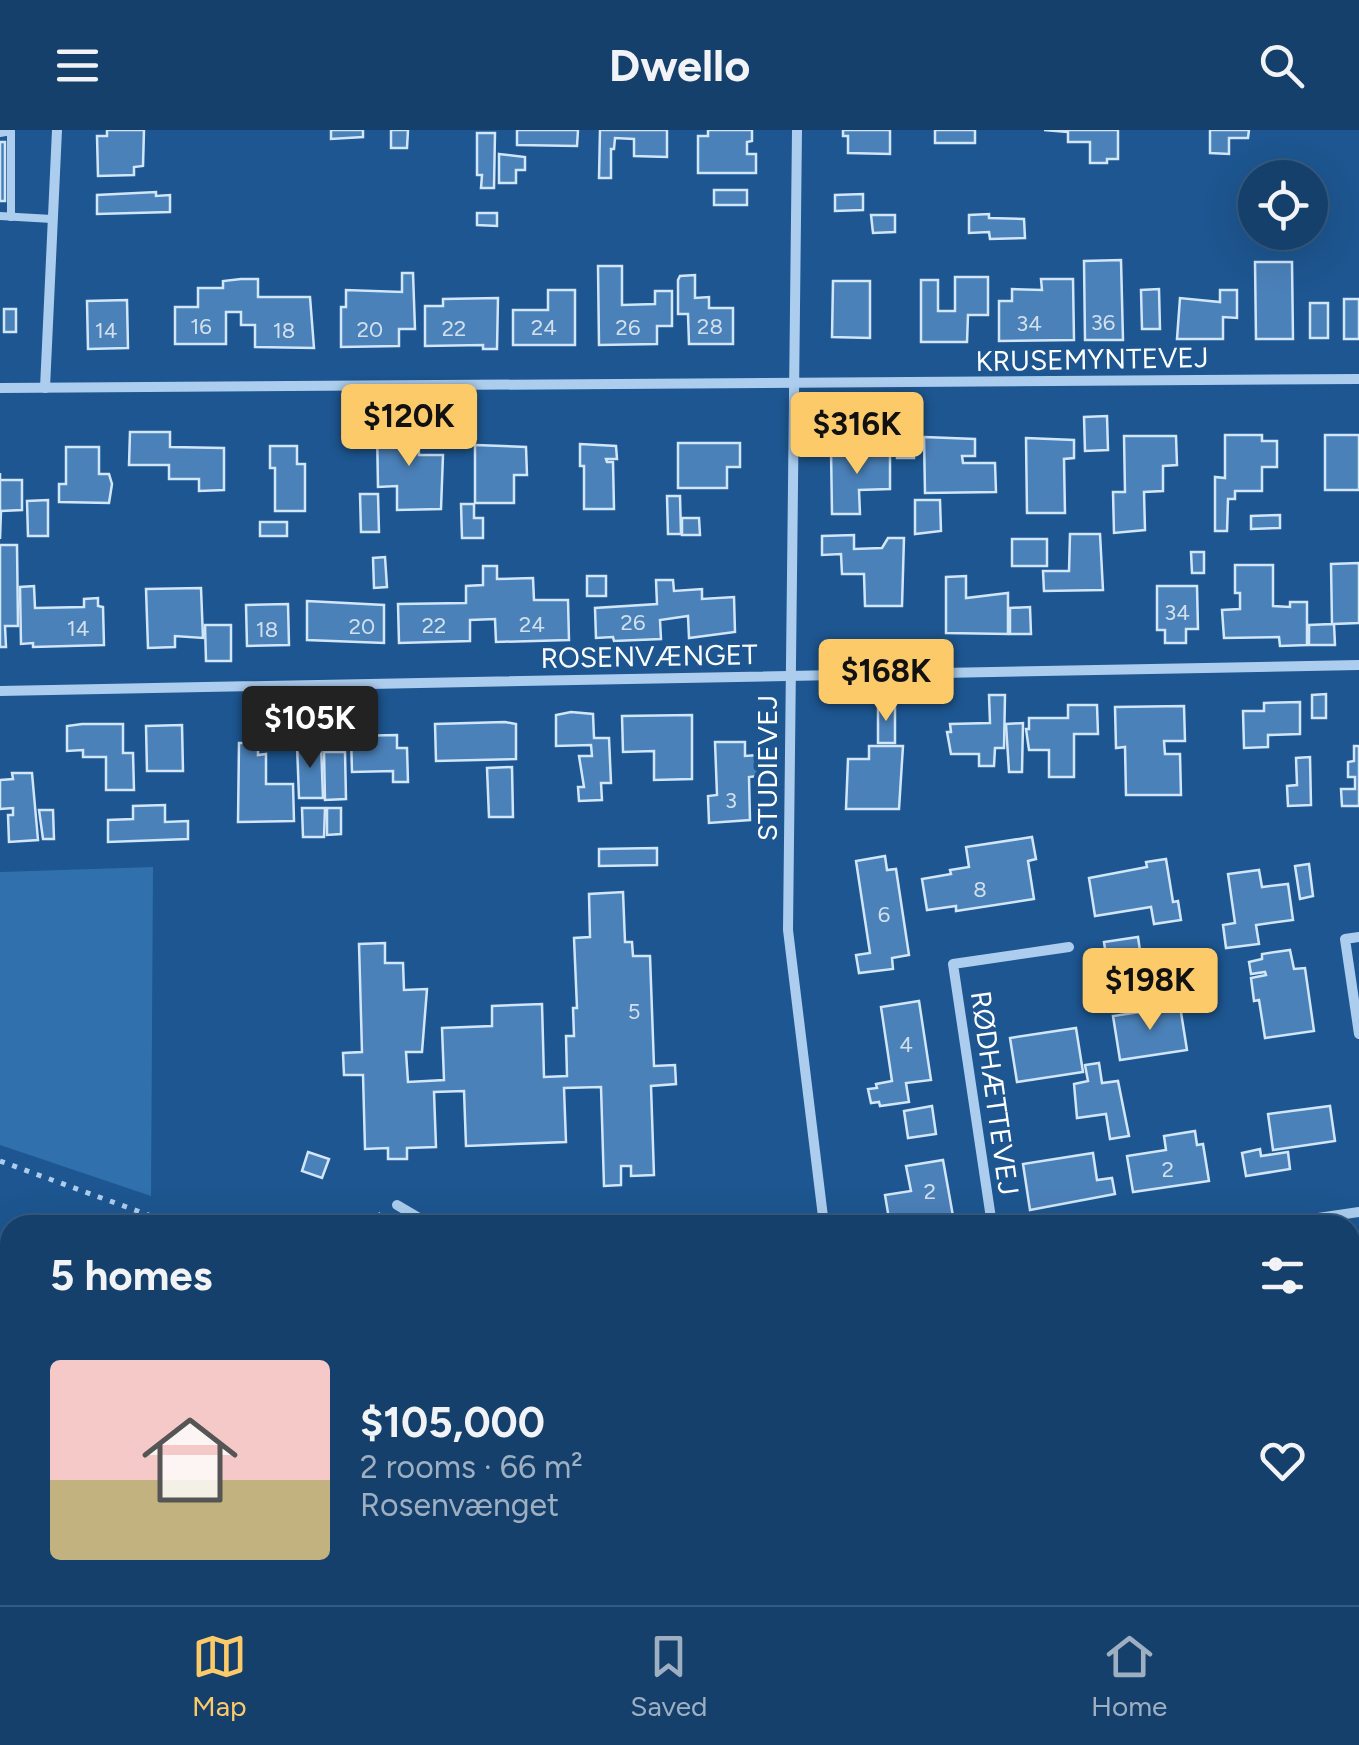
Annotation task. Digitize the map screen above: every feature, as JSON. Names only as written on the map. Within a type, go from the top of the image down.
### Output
[{"type":"street","points":[[45,388],[56,130]]},
{"type":"street","name":"STUDIEVEJ","points":[[798,130],[788,930],[823,1215]]},
{"type":"street","name":"KRUSEMYNTEVEJ","points":[[0,388],[1359,379]]},
{"type":"street","name":"ROSENVÆNGET","points":[[0,691],[1359,665]]},
{"type":"street","points":[[1359,937],[1344,939],[1359,1034]]},
{"type":"street","name":"RØDHÆTTEVEJ","points":[[991,1215],[953,964],[1068,947]]},
{"type":"street","points":[[397,1205],[414,1215]]},
{"type":"lane","points":[[0,133],[12,130],[12,217]]},
{"type":"lane","points":[[0,216],[52,218]]},
{"type":"path","points":[[0,1161],[148,1215]]},
{"type":"path","points":[[380,1215],[397,1205]]},
{"type":"shaded area","points":[[153,867],[151,1196],[0,1145],[0,872]]},
{"type":"building","points":[[107,130],[144,130],[143,166],[134,167],[134,175],[98,176],[97,136],[107,136]]},
{"type":"building","points":[[331,130],[363,130],[363,137],[331,139]]},
{"type":"building","points":[[391,130],[408,130],[407,148],[391,148]]},
{"type":"building","points":[[517,130],[578,130],[577,146],[517,145]]},
{"type":"building","points":[[600,130],[667,130],[667,157],[634,156],[634,139],[615,138],[611,178],[599,178]]},
{"type":"building","points":[[708,130],[752,130],[747,154],[756,154],[756,173],[698,173],[698,136],[708,136]]},
{"type":"building","points":[[843,130],[890,130],[890,154],[848,153],[848,136],[843,136]]},
{"type":"building","points":[[935,130],[975,130],[975,143],[935,143]]},
{"type":"building","points":[[1044,130],[1118,130],[1118,159],[1090,163],[1090,142],[1068,142],[1068,132]]},
{"type":"building","points":[[1210,130],[1249,130],[1248,138],[1229,138],[1229,154],[1210,153]]},
{"type":"building","points":[[477,133],[495,133],[494,188],[481,188],[482,175],[477,175]]},
{"type":"building","points":[[0,142],[5,142],[5,201],[0,201]]},
{"type":"building","points":[[499,154],[525,157],[525,170],[516,170],[516,183],[499,183]]},
{"type":"building","points":[[714,190],[747,190],[747,205],[714,205]]},
{"type":"building","points":[[156,192],[156,196],[170,195],[170,212],[97,214],[97,195]]},
{"type":"building","points":[[863,194],[863,210],[835,211],[835,195]]},
{"type":"building","points":[[477,213],[497,213],[497,226],[477,225]]},
{"type":"building","points":[[989,214],[989,218],[1024,219],[1025,238],[990,239],[989,232],[969,233],[969,215]]},
{"type":"building","points":[[871,215],[895,215],[895,232],[873,233]]},
{"type":"building","points":[[1121,260],[1123,340],[1085,340],[1084,261]]},
{"type":"building","points":[[1255,262],[1292,262],[1293,339],[1256,339]]},
{"type":"building","points":[[598,266],[622,266],[622,305],[655,304],[655,291],[672,291],[672,326],[657,326],[657,344],[599,345]]},
{"type":"building","points":[[402,273],[413,273],[415,329],[399,329],[399,346],[341,347],[341,307],[346,307],[346,290],[402,292]]},
{"type":"building","points":[[695,275],[695,298],[709,297],[709,308],[733,308],[733,344],[689,344],[688,314],[678,314],[678,280],[680,276]]},
{"type":"building","points":[[955,277],[988,277],[988,315],[968,315],[967,342],[921,342],[921,280],[938,280],[938,311],[955,311]]},
{"type":"building","points":[[258,279],[258,297],[310,297],[314,348],[255,347],[255,325],[241,325],[241,312],[226,312],[226,344],[175,344],[175,307],[198,307],[198,288],[223,288],[223,281]]},
{"type":"building","points":[[1041,279],[1073,279],[1074,340],[999,341],[999,301],[1012,301],[1012,289],[1042,290]]},
{"type":"building","points":[[833,281],[870,281],[870,338],[832,337]]},
{"type":"building","points":[[1159,289],[1160,329],[1142,329],[1141,290]]},
{"type":"building","points":[[548,290],[575,290],[575,345],[513,345],[513,310],[548,310]]},
{"type":"building","points":[[1220,290],[1237,290],[1237,318],[1223,317],[1223,339],[1177,339],[1180,298],[1220,302]]},
{"type":"building","points":[[498,298],[497,349],[483,349],[483,345],[425,346],[425,306],[443,306],[443,299]]},
{"type":"building","points":[[1344,299],[1359,299],[1359,339],[1344,339]]},
{"type":"building","points":[[127,300],[128,348],[88,349],[87,301]]},
{"type":"building","points":[[1310,303],[1328,303],[1328,338],[1310,338]]},
{"type":"building","points":[[4,309],[16,309],[16,332],[4,332]]},
{"type":"building","points":[[1107,416],[1108,450],[1085,451],[1084,417]]},
{"type":"building","points":[[913,423],[914,458],[897,458],[896,424]]},
{"type":"building","points":[[418,427],[419,455],[443,455],[441,509],[397,510],[397,486],[378,487],[377,428]]},
{"type":"building","points":[[130,432],[170,432],[170,447],[224,448],[224,490],[199,491],[199,479],[169,479],[169,465],[129,465]]},
{"type":"building","points":[[1225,435],[1262,435],[1262,441],[1277,441],[1277,467],[1262,467],[1262,491],[1235,491],[1235,499],[1228,499],[1227,531],[1215,531],[1215,477],[1225,478]]},
{"type":"building","points":[[1325,435],[1359,435],[1359,490],[1325,490]]},
{"type":"building","points":[[1124,436],[1176,436],[1177,465],[1163,466],[1163,491],[1144,492],[1145,530],[1114,533],[1113,492],[1125,492]]},
{"type":"building","points":[[924,437],[975,439],[975,456],[962,456],[963,463],[995,463],[996,492],[925,493]]},
{"type":"building","points":[[1026,438],[1074,440],[1074,458],[1064,459],[1065,513],[1027,513]]},
{"type":"building","points":[[678,443],[740,443],[740,467],[727,467],[727,488],[678,488]]},
{"type":"building","points":[[580,444],[616,446],[617,459],[606,459],[613,462],[614,509],[584,509]]},
{"type":"building","points":[[475,445],[526,447],[527,475],[514,475],[514,503],[475,503]]},
{"type":"building","points":[[270,446],[297,446],[297,464],[305,464],[305,511],[275,511],[275,468],[270,468]]},
{"type":"building","points":[[66,447],[99,447],[99,474],[109,474],[112,484],[109,503],[59,502],[59,484],[66,484]]},
{"type":"building","points":[[890,449],[890,489],[859,490],[860,514],[832,514],[831,450]]},
{"type":"building","points":[[0,480],[22,480],[22,510],[1,511],[0,539]]},
{"type":"building","points":[[360,494],[378,494],[379,532],[361,532]]},
{"type":"building","points":[[667,496],[680,496],[681,534],[668,534]]},
{"type":"building","points":[[48,500],[48,536],[28,536],[27,501]]},
{"type":"building","points":[[915,500],[940,500],[941,531],[915,534]]},
{"type":"building","points":[[461,504],[474,504],[474,518],[483,518],[483,538],[462,538]]},
{"type":"building","points":[[1280,515],[1280,528],[1251,529],[1251,516]]},
{"type":"building","points":[[682,518],[699,518],[700,535],[682,535]]},
{"type":"building","points":[[260,522],[287,522],[287,536],[260,536]]},
{"type":"building","points":[[1070,534],[1100,534],[1103,590],[1044,591],[1043,571],[1069,571]]},
{"type":"building","points":[[854,535],[854,549],[882,548],[888,538],[904,538],[902,606],[865,606],[864,574],[842,574],[841,554],[822,555],[822,536]]},
{"type":"building","points":[[1012,539],[1047,539],[1047,566],[1012,566]]},
{"type":"building","points":[[0,545],[17,545],[18,626],[5,626],[6,647],[0,647]]},
{"type":"building","points":[[1191,552],[1204,552],[1204,573],[1192,573]]},
{"type":"building","points":[[385,557],[387,587],[374,588],[373,558]]},
{"type":"building","points":[[1359,563],[1359,623],[1334,624],[1335,645],[1309,645],[1309,625],[1332,624],[1331,564]]},
{"type":"building","points":[[1235,565],[1273,565],[1273,606],[1307,602],[1307,645],[1280,646],[1279,637],[1224,638],[1222,610],[1240,609],[1240,593],[1235,593]]},
{"type":"building","points":[[483,566],[497,566],[497,579],[533,578],[534,600],[568,600],[569,640],[496,642],[495,619],[470,620],[470,641],[399,643],[398,604],[466,603],[466,586],[483,585]]},
{"type":"building","points":[[587,576],[606,576],[606,596],[587,596]]},
{"type":"building","points":[[966,576],[966,598],[1008,593],[1008,634],[946,633],[946,577]]},
{"type":"building","points":[[656,580],[673,580],[674,591],[702,589],[702,599],[734,597],[735,632],[689,638],[688,616],[660,620],[661,639],[596,638],[595,608],[657,604]]},
{"type":"building","points":[[34,586],[35,608],[84,607],[84,599],[98,598],[98,606],[103,607],[104,645],[21,644],[20,587]]},
{"type":"building","points":[[1157,586],[1197,586],[1198,629],[1186,629],[1186,643],[1165,643],[1165,630],[1157,630]]},
{"type":"building","points":[[201,588],[203,638],[175,636],[175,647],[148,648],[146,589]]},
{"type":"building","points":[[307,601],[384,605],[384,643],[307,640]]},
{"type":"building","points":[[288,604],[289,645],[247,646],[246,605]]},
{"type":"building","points":[[1030,607],[1031,634],[1010,634],[1010,608]]},
{"type":"building","points":[[205,625],[231,625],[231,661],[206,661]]},
{"type":"building","points":[[1326,694],[1326,718],[1312,718],[1312,695]]},
{"type":"building","points":[[989,695],[1005,695],[1004,748],[995,748],[994,766],[979,766],[979,754],[951,754],[947,732],[951,732],[950,724],[990,723]]},
{"type":"building","points":[[1300,702],[1300,734],[1268,735],[1268,747],[1244,748],[1243,711],[1264,711],[1264,703]]},
{"type":"building","points":[[878,704],[895,705],[895,743],[878,743]]},
{"type":"building","points":[[1068,705],[1097,705],[1098,734],[1074,734],[1074,777],[1049,777],[1049,750],[1029,750],[1026,729],[1029,718],[1068,718]]},
{"type":"building","points":[[1184,706],[1185,741],[1164,741],[1165,754],[1180,754],[1181,795],[1126,795],[1125,747],[1116,748],[1115,707]]},
{"type":"building","points":[[593,714],[594,738],[609,738],[611,783],[601,783],[602,800],[579,801],[578,787],[584,787],[579,756],[592,756],[591,745],[556,746],[556,715]]},
{"type":"building","points":[[692,715],[692,779],[654,780],[654,751],[623,752],[622,716]]},
{"type":"building","points":[[1023,723],[1022,772],[1009,772],[1006,724]]},
{"type":"building","points":[[123,724],[123,753],[133,753],[134,790],[106,790],[106,757],[83,757],[83,750],[67,751],[67,726]]},
{"type":"building","points":[[435,724],[516,724],[516,759],[436,761]]},
{"type":"building","points":[[182,725],[183,771],[147,771],[146,726]]},
{"type":"building","points":[[397,735],[397,748],[407,748],[408,782],[393,782],[393,771],[352,772],[351,736]]},
{"type":"building","points":[[715,742],[745,742],[745,756],[758,755],[758,776],[749,777],[750,820],[709,823],[708,796],[717,795]]},
{"type":"building","points":[[239,743],[258,743],[258,755],[266,754],[266,784],[293,784],[294,821],[238,822]]},
{"type":"building","points":[[321,743],[323,798],[299,798],[297,744]]},
{"type":"building","points":[[869,746],[903,746],[899,809],[846,809],[848,759],[869,759]]},
{"type":"building","points":[[1354,746],[1359,746],[1359,806],[1342,806],[1341,789],[1355,789],[1355,777],[1348,777]]},
{"type":"building","points":[[324,752],[345,752],[346,799],[325,800]]},
{"type":"building","points":[[1310,757],[1311,805],[1288,806],[1287,786],[1297,785],[1296,758]]},
{"type":"building","points":[[512,767],[513,817],[489,817],[487,768]]},
{"type":"building","points":[[12,773],[32,773],[38,840],[9,842],[8,815],[13,815],[13,808],[0,809],[0,780],[13,779]]},
{"type":"building","points":[[165,805],[165,822],[188,821],[188,839],[108,842],[108,820],[133,819],[133,806]]},
{"type":"building","points":[[302,808],[325,808],[324,837],[303,837]]},
{"type":"building","points":[[327,808],[341,808],[341,834],[327,835]]},
{"type":"building","points":[[39,810],[53,810],[54,839],[43,839]]},
{"type":"building","points":[[1032,837],[1036,859],[1028,861],[1034,899],[956,911],[956,906],[927,910],[922,879],[969,867],[966,847]]},
{"type":"building","points":[[657,848],[657,865],[599,866],[599,849]]},
{"type":"building","points":[[885,856],[887,870],[896,869],[909,955],[892,958],[893,969],[859,973],[856,955],[870,953],[856,861]]},
{"type":"building","points":[[1166,859],[1173,902],[1178,901],[1181,920],[1154,924],[1151,907],[1095,916],[1089,878],[1147,867],[1146,862]]},
{"type":"building","points":[[1309,864],[1313,896],[1300,899],[1295,866]]},
{"type":"building","points":[[1259,870],[1262,887],[1288,884],[1293,920],[1256,925],[1259,944],[1226,948],[1223,925],[1235,923],[1228,874]]},
{"type":"building","points":[[623,892],[625,942],[632,942],[633,956],[650,956],[654,1066],[675,1065],[676,1084],[651,1086],[654,1175],[631,1176],[631,1166],[621,1166],[621,1185],[604,1186],[601,1087],[564,1088],[566,1142],[466,1146],[464,1091],[434,1092],[436,1147],[407,1148],[407,1159],[388,1159],[388,1148],[365,1149],[363,1075],[344,1075],[343,1053],[362,1052],[359,944],[385,943],[385,963],[403,963],[404,990],[427,989],[422,1052],[406,1052],[408,1082],[444,1080],[442,1028],[492,1026],[492,1006],[542,1004],[544,1077],[567,1076],[566,1036],[574,1036],[573,1008],[577,1008],[574,938],[590,937],[589,894]]},
{"type":"building","points":[[1138,937],[1143,971],[1109,976],[1104,942]]},
{"type":"building","points":[[1290,950],[1294,969],[1305,968],[1314,1031],[1265,1038],[1251,978],[1266,975],[1251,974],[1249,962],[1262,959],[1262,954]]},
{"type":"building","points":[[919,1001],[931,1080],[906,1083],[909,1102],[880,1106],[879,1102],[871,1103],[868,1089],[892,1081],[881,1007]]},
{"type":"building","points":[[1180,1006],[1187,1050],[1120,1060],[1113,1016]]},
{"type":"building","points":[[1076,1028],[1083,1072],[1017,1082],[1010,1038]]},
{"type":"building","points":[[1099,1063],[1102,1083],[1118,1081],[1129,1136],[1110,1139],[1106,1114],[1077,1118],[1074,1084],[1088,1081],[1085,1065]]},
{"type":"building","points":[[932,1106],[936,1134],[908,1138],[904,1111]]},
{"type":"building","points":[[1330,1106],[1335,1141],[1273,1150],[1268,1114]]},
{"type":"building","points":[[1195,1131],[1197,1145],[1203,1144],[1209,1181],[1133,1192],[1127,1156],[1166,1150],[1164,1136]]},
{"type":"building","points":[[1260,1149],[1261,1156],[1288,1152],[1290,1169],[1246,1176],[1242,1153]]},
{"type":"building","points":[[308,1152],[329,1159],[322,1178],[302,1171]]},
{"type":"building","points":[[1093,1153],[1097,1180],[1112,1178],[1115,1194],[1030,1210],[1023,1164]]},
{"type":"building","points":[[943,1160],[953,1215],[888,1215],[885,1195],[911,1191],[906,1166]]}]
